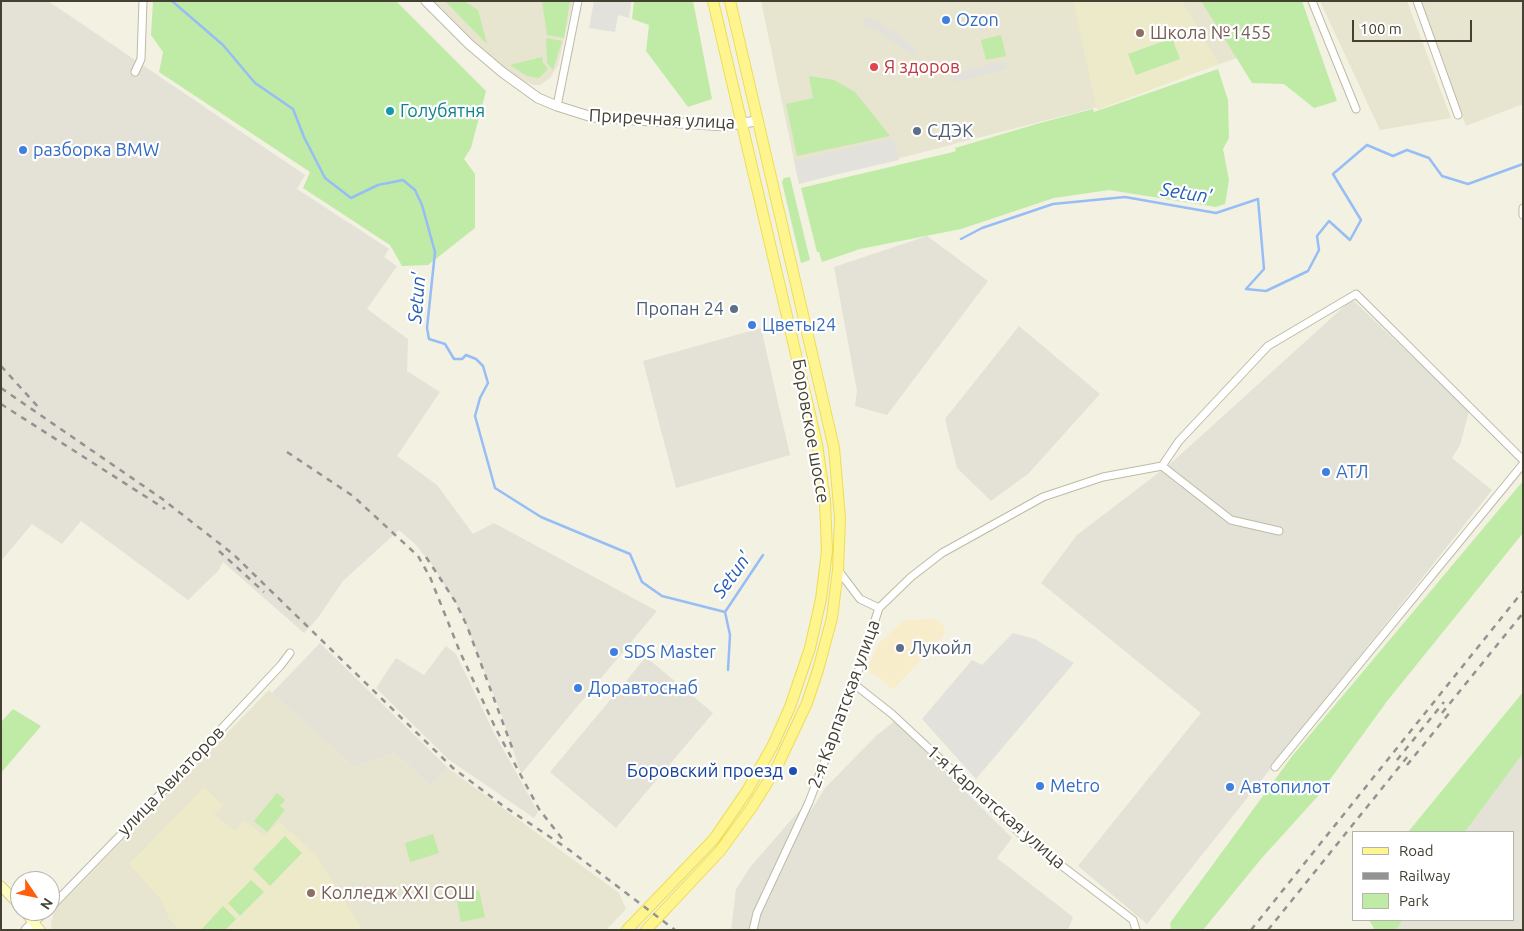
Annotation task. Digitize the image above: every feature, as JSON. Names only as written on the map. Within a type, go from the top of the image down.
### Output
[{"type":"main road","name":"Боровское шоссе","points":[[628,930],[704,851],[752,783],[790,707],[804,666],[821,599],[827,551],[825,500],[817,444],[713,1]]},
{"type":"main road","name":"Боровское шоссе","points":[[646,930],[716,856],[744,818],[777,767],[807,703],[818,670],[832,618],[838,570],[840,518],[834,448],[756,120],[730,1]]},
{"type":"main road","points":[[1,886],[10,895]]},
{"type":"main road","points":[[34,922],[40,930]]},
{"type":"street","points":[[136,72],[140,59],[143,1]]},
{"type":"street","name":"Приречная улица","points":[[426,1],[469,44],[502,72],[538,98],[557,106],[592,117],[725,126],[756,120]]},
{"type":"street","points":[[557,106],[578,1]]},
{"type":"street","points":[[1312,1],[1356,109]]},
{"type":"street","points":[[1417,1],[1458,115]]},
{"type":"street","points":[[1523,208],[1523,215]]},
{"type":"street","points":[[1279,530],[1231,520],[1162,466],[1179,441],[1268,346],[1356,294],[1523,460]]},
{"type":"street","points":[[1275,767],[1523,464]]},
{"type":"street","name":"2-я Карпатская улица","points":[[753,930],[757,913],[809,802],[854,684],[879,608],[912,577],[942,553],[1043,497],[1104,476],[1162,466]]},
{"type":"street","points":[[838,570],[860,599],[879,608]]},
{"type":"street","name":"улица Авиаторов","points":[[60,898],[281,666],[290,652]]},
{"type":"street","name":"1-я Карпатская улица","points":[[854,684],[892,714],[1024,837],[1133,920],[1136,930]]},
{"type":"street","points":[[26,930],[34,922]]},
{"type":"shaded area","points":[[1,1],[48,1],[305,175],[297,189],[389,249],[384,257],[397,266],[367,309],[408,339],[407,371],[440,392],[397,456],[437,485],[473,534],[494,523],[657,611],[521,774],[502,716],[461,612],[433,566],[415,544],[399,530],[343,581],[317,619],[304,633],[223,562],[218,571],[188,600],[81,521],[62,544],[32,524],[1,561]]},
{"type":"shaded area","points":[[434,1],[573,1],[558,65],[550,78],[540,85],[533,85],[515,77],[479,47]]},
{"type":"shaded area","points":[[594,1],[631,1],[629,18],[618,15],[615,32],[589,28]]},
{"type":"shaded area","points":[[761,1],[1201,1],[1237,58],[1094,108],[799,184]]},
{"type":"shaded area","name":"Школа №1455","points":[[1073,1],[1182,1],[1219,64],[1097,110]]},
{"type":"shaded area","points":[[1320,1],[1407,1],[1451,118],[1380,130]]},
{"type":"shaded area","points":[[1419,1],[1523,1],[1523,104],[1466,126]]},
{"type":"shaded area","points":[[866,17],[883,25],[918,50],[914,56],[880,32],[862,24]]},
{"type":"shaded area","points":[[1005,61],[1007,69],[954,82],[952,74]]},
{"type":"shaded area","points":[[894,138],[899,160],[799,183],[794,161]]},
{"type":"shaded area","points":[[927,236],[988,281],[887,415],[855,406],[857,391],[834,267]]},
{"type":"shaded area","points":[[1354,301],[1469,411],[1460,445],[1452,458],[1492,490],[1147,924],[1078,866],[1201,713],[1041,583],[1077,535],[1170,464],[1348,303]]},
{"type":"shaded area","points":[[1019,326],[1100,394],[1028,474],[991,501],[957,468],[945,419]]},
{"type":"shaded area","points":[[761,328],[790,455],[676,488],[643,361]]},
{"type":"shaded area","points":[[937,619],[944,626],[944,635],[893,690],[875,674],[865,672],[879,643],[904,620]]},
{"type":"shaded area","points":[[1013,633],[1035,639],[1074,663],[976,779],[922,719],[972,660],[982,665]]},
{"type":"shaded area","points":[[320,643],[448,768],[430,786],[395,753],[354,767],[272,693]]},
{"type":"shaded area","points":[[446,646],[456,654],[494,733],[538,812],[534,818],[448,759],[376,688],[396,658],[424,675]]},
{"type":"shaded area","points":[[646,657],[713,713],[616,828],[550,772]]},
{"type":"shaded area","points":[[269,690],[354,767],[395,753],[430,786],[448,768],[619,893],[626,909],[606,930],[52,930],[51,921],[60,921],[60,905]]},
{"type":"shaded area","points":[[895,721],[1012,838],[997,858],[1073,917],[1068,930],[731,930],[736,889],[751,866],[799,811],[808,812],[812,809],[825,788],[877,735]]},
{"type":"shaded area","points":[[1523,752],[1523,930],[1396,930],[1402,921],[1514,921],[1514,831],[1466,831]]},
{"type":"shaded area","points":[[204,787],[223,805],[214,814],[235,831],[245,821],[265,836],[279,821],[316,855],[363,930],[180,930],[169,919],[162,901],[129,864]]},
{"type":"green space","points":[[153,1],[396,1],[486,91],[471,148],[464,159],[475,174],[475,228],[428,265],[402,266],[390,245],[303,188],[310,172],[159,72],[163,52],[151,35]]},
{"type":"green space","points":[[445,1],[464,1],[478,10],[487,44]]},
{"type":"green space","points":[[542,1],[570,1],[564,38],[547,35]]},
{"type":"green space","points":[[634,1],[693,1],[712,99],[688,107],[646,51],[649,25],[632,19]]},
{"type":"green space","points":[[1201,1],[1302,1],[1337,101],[1314,108],[1284,84],[1252,83]]},
{"type":"green space","points":[[1001,35],[1006,56],[986,60],[981,40]]},
{"type":"green space","points":[[546,38],[562,41],[553,70],[547,63]]},
{"type":"green space","points":[[1172,38],[1180,59],[1136,75],[1128,54]]},
{"type":"green space","points":[[542,57],[543,63],[548,69],[539,78],[527,76],[510,65]]},
{"type":"green space","points":[[1218,69],[1228,100],[1229,138],[1223,149],[1229,180],[1225,204],[1216,207],[1109,190],[1054,198],[961,229],[860,249],[822,262],[819,252],[817,252],[801,188],[949,153],[956,151],[955,148],[1040,123],[1093,109],[1094,112]]},
{"type":"green space","points":[[809,76],[834,80],[855,92],[890,136],[797,156],[786,104],[813,98]]},
{"type":"green space","points":[[790,177],[810,260],[801,263],[782,182],[784,178]]},
{"type":"green space","points":[[1523,481],[1523,533],[1388,700],[1318,796],[1261,859],[1203,930],[1171,930],[1170,923],[1293,755]]},
{"type":"green space","points":[[1523,692],[1523,753],[1466,831],[1409,831]]},
{"type":"green space","points":[[13,709],[41,726],[1,773],[1,722]]},
{"type":"green space","points":[[277,793],[285,800],[280,806],[285,810],[267,832],[254,821]]},
{"type":"green space","points":[[433,834],[439,853],[410,862],[405,843]]},
{"type":"green space","points":[[285,836],[302,853],[270,886],[253,869]]},
{"type":"green space","points":[[251,880],[264,892],[240,916],[228,903]]},
{"type":"green space","points":[[479,890],[485,917],[461,922],[456,895]]},
{"type":"green space","points":[[223,906],[236,919],[225,930],[201,930]]},
{"type":"green space","points":[[1370,921],[1402,921],[1396,930],[1375,930]]},
{"type":"waterway","name":"Setun'","points":[[172,1],[223,45],[255,83],[293,109],[304,137],[325,178],[351,198],[378,185],[403,180],[415,190],[422,205],[435,252],[427,328],[429,339],[445,344],[454,359],[462,359],[466,355],[476,359],[483,366],[488,383],[480,398],[475,416],[495,488],[541,517],[630,554],[642,582],[662,596],[725,612],[763,555]]},
{"type":"waterway","name":"Setun'","points":[[961,239],[982,228],[1053,204],[1125,197],[1216,213],[1258,199],[1264,269],[1246,289],[1266,291],[1308,271],[1319,250],[1317,236],[1329,221],[1350,240],[1361,220],[1333,174],[1367,145],[1393,156],[1407,150],[1429,158],[1442,176],[1468,184],[1523,164]]},
{"type":"waterway","points":[[725,612],[730,635],[728,670]]},
{"type":"railway","points":[[1,366],[40,409]]},
{"type":"railway","points":[[1,388],[161,498],[233,554],[453,768],[502,805],[568,849],[675,930]]},
{"type":"railway","points":[[1,404],[165,509]]},
{"type":"railway","points":[[287,452],[353,496],[418,556],[430,577],[460,652],[496,729],[539,809],[563,840]]},
{"type":"railway","points":[[219,551],[264,592]]},
{"type":"railway","points":[[426,557],[455,601],[467,626],[513,750]]},
{"type":"railway","points":[[1251,930],[1523,591]]},
{"type":"railway","points":[[1442,713],[1523,613]]},
{"type":"railway","points":[[1397,760],[1444,702]]},
{"type":"railway","points":[[1407,765],[1451,711]]},
{"type":"railway","points":[[1268,930],[1408,756]]},
{"type":"place","name":"Ozon","points":[[946,20]]},
{"type":"place","name":"Школа №1455","points":[[1140,33]]},
{"type":"place","name":"Я здоров","points":[[874,67]]},
{"type":"place","name":"Голубятня","points":[[390,111]]},
{"type":"place","name":"СДЭК","points":[[917,131]]},
{"type":"place","name":"разборка BMW","points":[[23,150]]},
{"type":"place","name":"Пропан 24","points":[[734,309]]},
{"type":"place","name":"Цветы24","points":[[752,325]]},
{"type":"place","name":"АТЛ","points":[[1326,472]]},
{"type":"place","name":"Лукойл","points":[[900,648]]},
{"type":"place","name":"SDS Master","points":[[614,652]]},
{"type":"place","name":"Доравтоснаб","points":[[578,688]]},
{"type":"place","name":"Боровский проезд","points":[[793,771]]},
{"type":"place","name":"Metro","points":[[1040,786]]},
{"type":"place","name":"Автопилот","points":[[1230,787]]},
{"type":"place","name":"Колледж XXI СОШ","points":[[311,893]]}]
